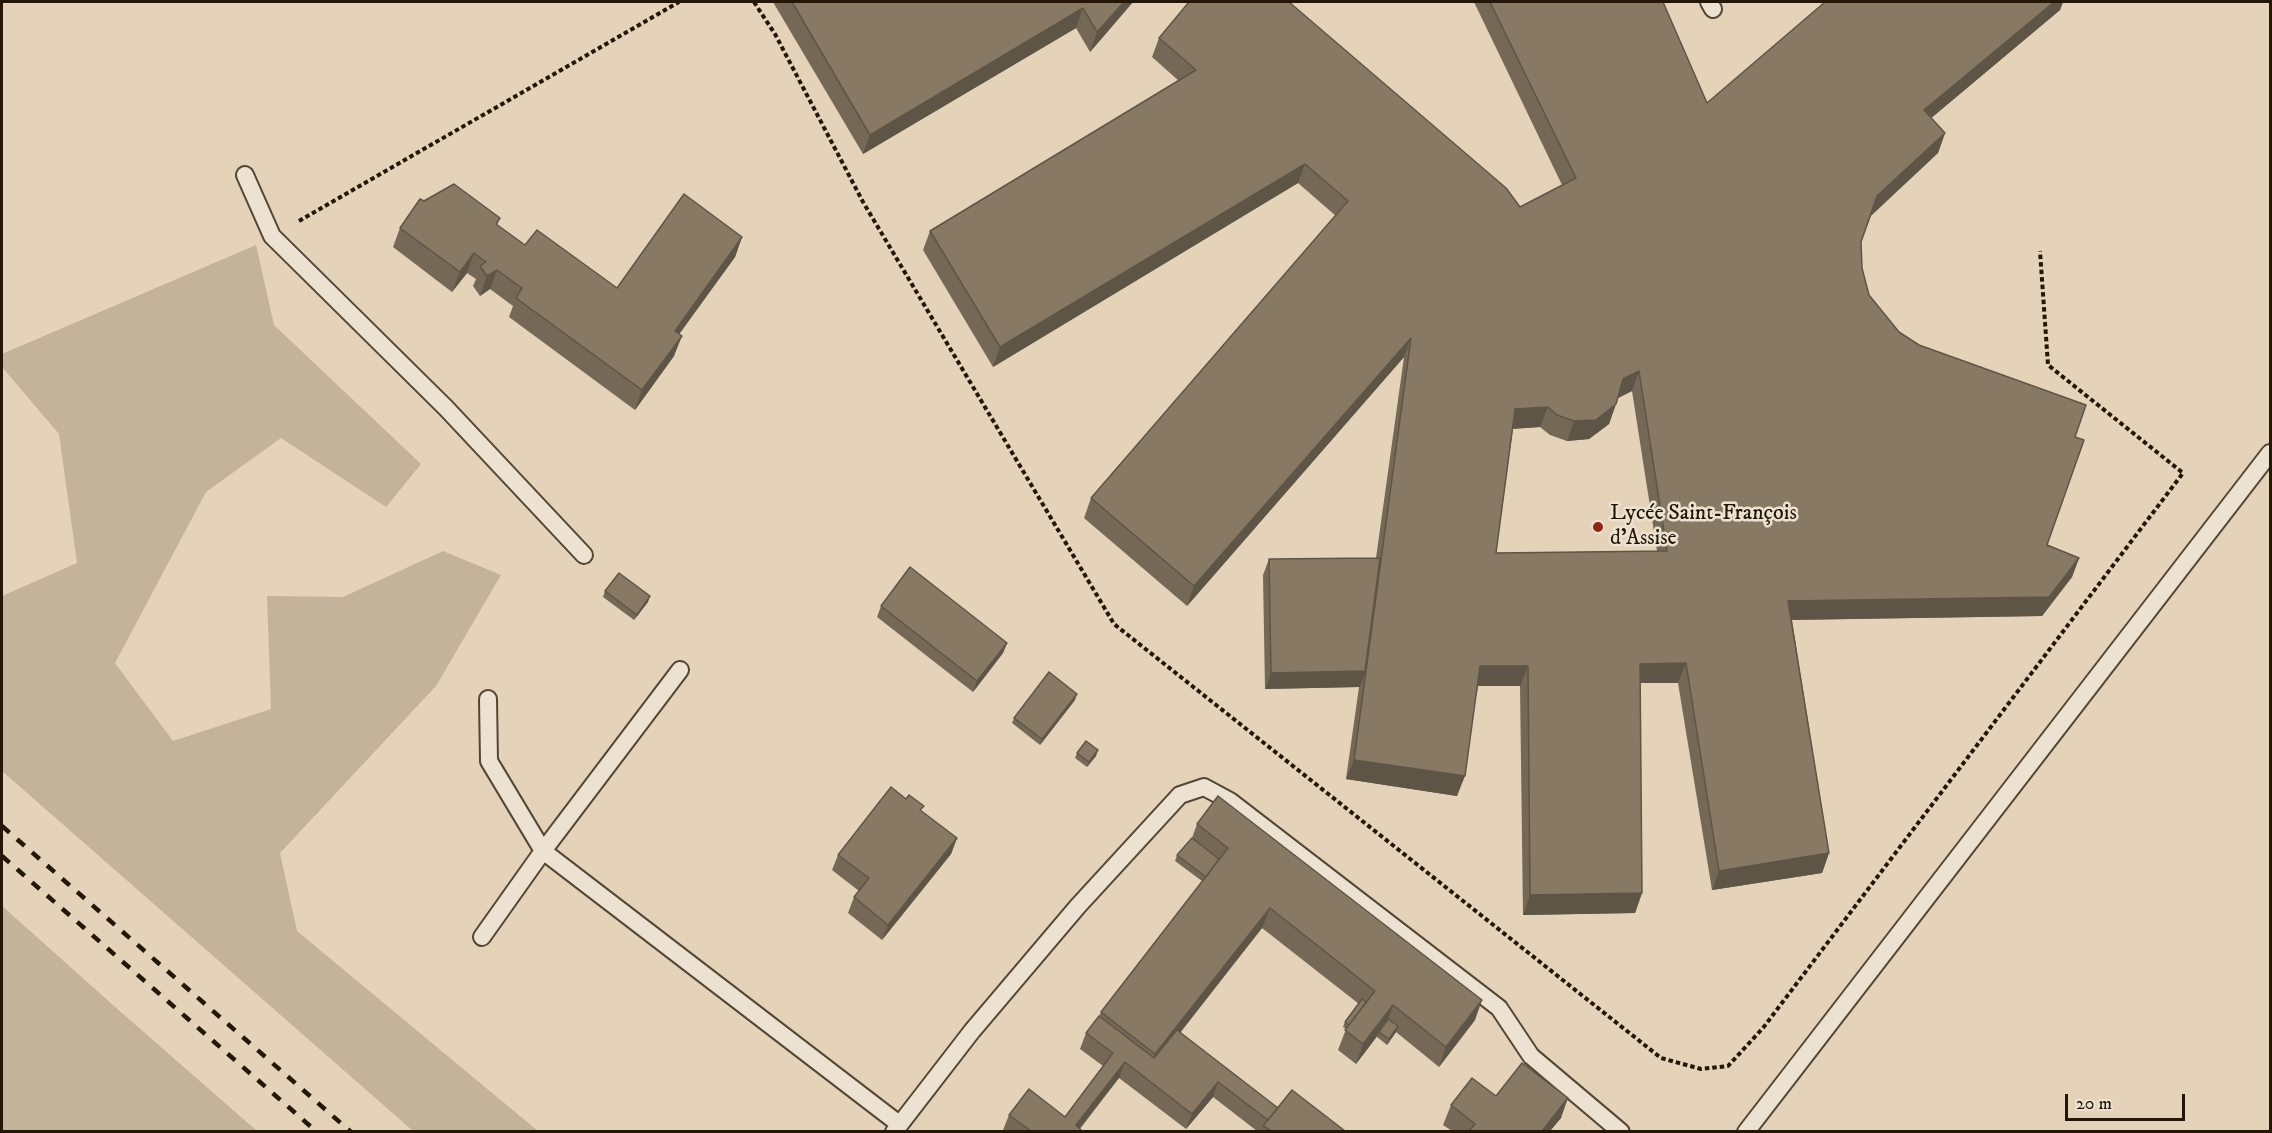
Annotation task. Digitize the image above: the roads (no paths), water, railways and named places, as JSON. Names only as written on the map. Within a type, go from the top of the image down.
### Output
[{"type":"lane","points":[[245,175],[272,236],[446,408],[584,555]]},
{"type":"lane","points":[[1746,1131],[2271,453]]},
{"type":"lane","points":[[482,937],[543,851],[681,670]]},
{"type":"lane","points":[[488,699],[489,761],[543,851],[897,1128],[972,1031],[1078,906],[1180,795],[1204,787],[1230,801],[1498,1008],[1531,1056],[1621,1131]]},
{"type":"railway","points":[[2,826],[351,1132]]},
{"type":"railway","points":[[2,856],[317,1132]]},
{"type":"place","name":"Lycée Saint-François d'Assise","points":[[1598,527]]}]
